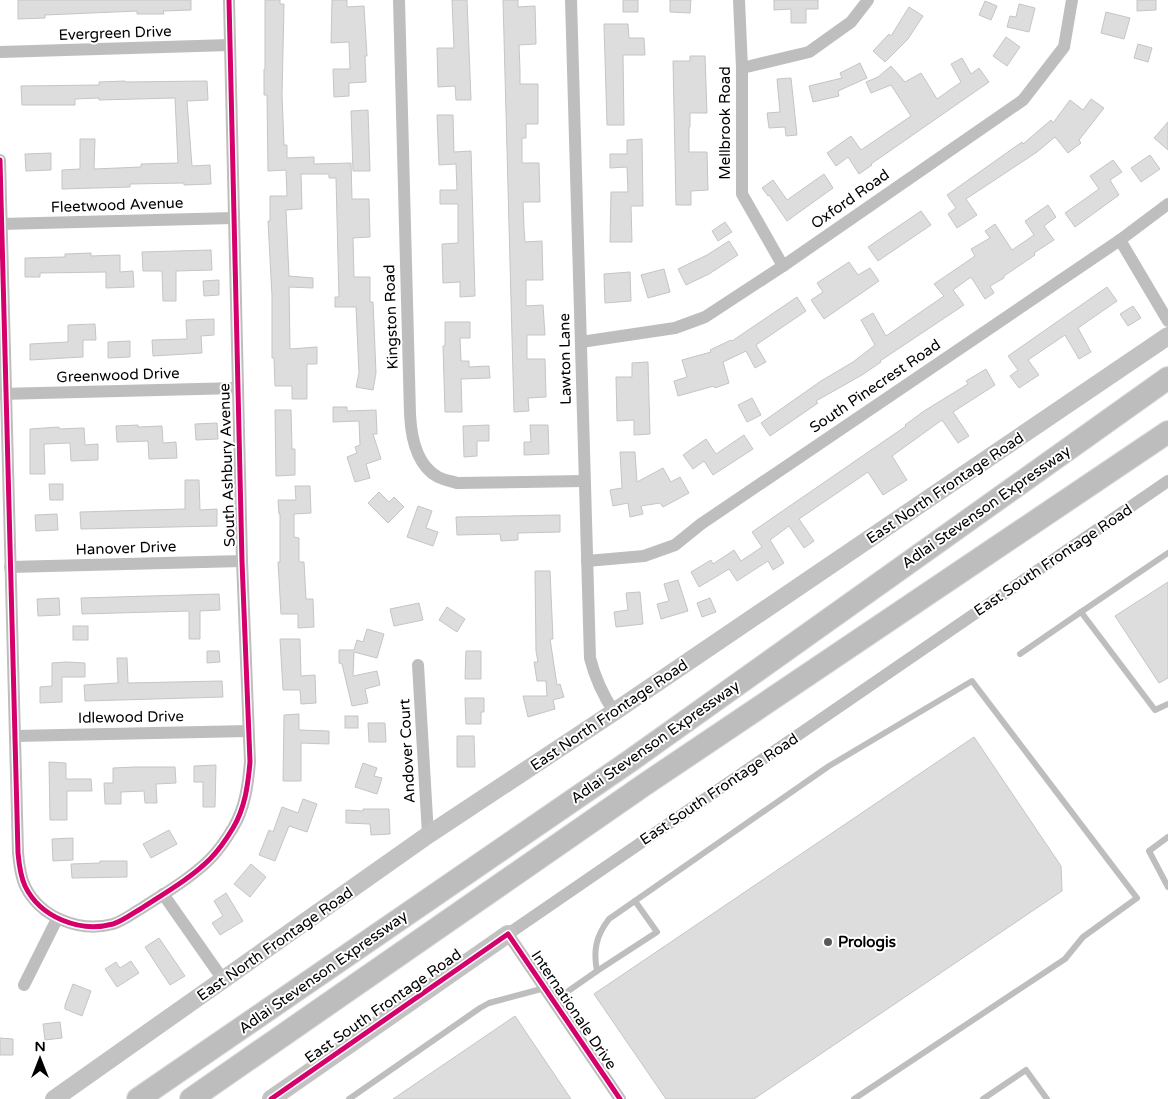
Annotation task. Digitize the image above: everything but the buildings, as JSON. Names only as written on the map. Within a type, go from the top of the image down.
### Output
[{"type":"highway","name":"Adlai Stevenson Expressway","points":[[138,1099],[630,761],[1168,378]]},
{"type":"highway","name":"Adlai Stevenson Expressway","points":[[191,1099],[644,785],[1168,432]]},
{"type":"street","name":"South Ashbury Avenue","points":[[57,918],[77,925],[96,926],[114,924],[163,894],[211,858],[234,828],[248,787],[250,762],[242,561],[229,0]]},
{"type":"street","name":"Kingston Road","points":[[399,0],[410,421],[414,444],[427,468],[438,476],[457,483],[584,482]]},
{"type":"street","name":"Lawton Lane","points":[[571,0],[590,658],[595,677],[614,712]]},
{"type":"street","name":"Mellbrook Road","points":[[740,0],[742,194],[783,266]]},
{"type":"street","points":[[742,68],[809,52],[851,22],[868,0]]},
{"type":"street","name":"Oxford Road","points":[[581,342],[676,328],[705,317],[783,266],[1023,100],[1064,47],[1072,0]]},
{"type":"street","name":"Evergreen Drive","points":[[0,52],[230,45]]},
{"type":"street","points":[[0,160],[3,394],[18,853],[20,871],[26,886],[35,901],[57,918],[24,985]]},
{"type":"street","name":"South Pinecrest Road","points":[[587,561],[644,556],[674,545],[701,524],[1120,240],[1168,204]]},
{"type":"street","name":"Fleetwood Avenue","points":[[1,224],[234,218]]},
{"type":"street","points":[[1120,240],[1168,321]]},
{"type":"street","name":"East North Frontage Road","points":[[54,1099],[224,981],[428,835],[614,712],[1168,336]]},
{"type":"street","name":"Greenwood Drive","points":[[3,394],[238,388]]},
{"type":"street","name":"East South Frontage Road","points":[[271,1099],[508,934],[1168,482]]},
{"type":"street","name":"Hanover Drive","points":[[10,567],[242,561]]},
{"type":"street","name":"Andover Court","points":[[418,665],[428,835]]},
{"type":"street","name":"Idlewood Drive","points":[[15,736],[248,731]]},
{"type":"street","points":[[163,894],[224,981]]},
{"type":"street","name":"Internationale Drive","points":[[508,934],[620,1099]]},
{"type":"lane","points":[[1020,654],[1168,553]]},
{"type":"lane","points":[[1081,612],[1155,710],[1168,704]]},
{"type":"lane","points":[[597,971],[594,958],[596,943],[600,931],[609,919],[830,766],[972,681],[1137,898],[1084,937],[1064,959],[854,1099]]},
{"type":"lane","points":[[1168,838],[1149,851],[1168,887]]},
{"type":"lane","points":[[554,1001],[657,932],[635,901]]},
{"type":"lane","points":[[349,1099],[480,1008],[490,1003],[545,988]]},
{"type":"lane","points":[[983,1099],[1026,1070],[1047,1099]]},
{"type":"cycle path","points":[[0,160],[19,865],[25,886],[40,906],[50,914],[74,924],[100,926],[113,924],[128,917],[169,891],[203,866],[217,852],[231,832],[243,804],[248,779],[250,762],[242,561],[229,0]]},
{"type":"cycle path","points":[[271,1099],[508,934],[620,1099]]},
{"type":"place","name":"Prologis","points":[[828,942]]}]
